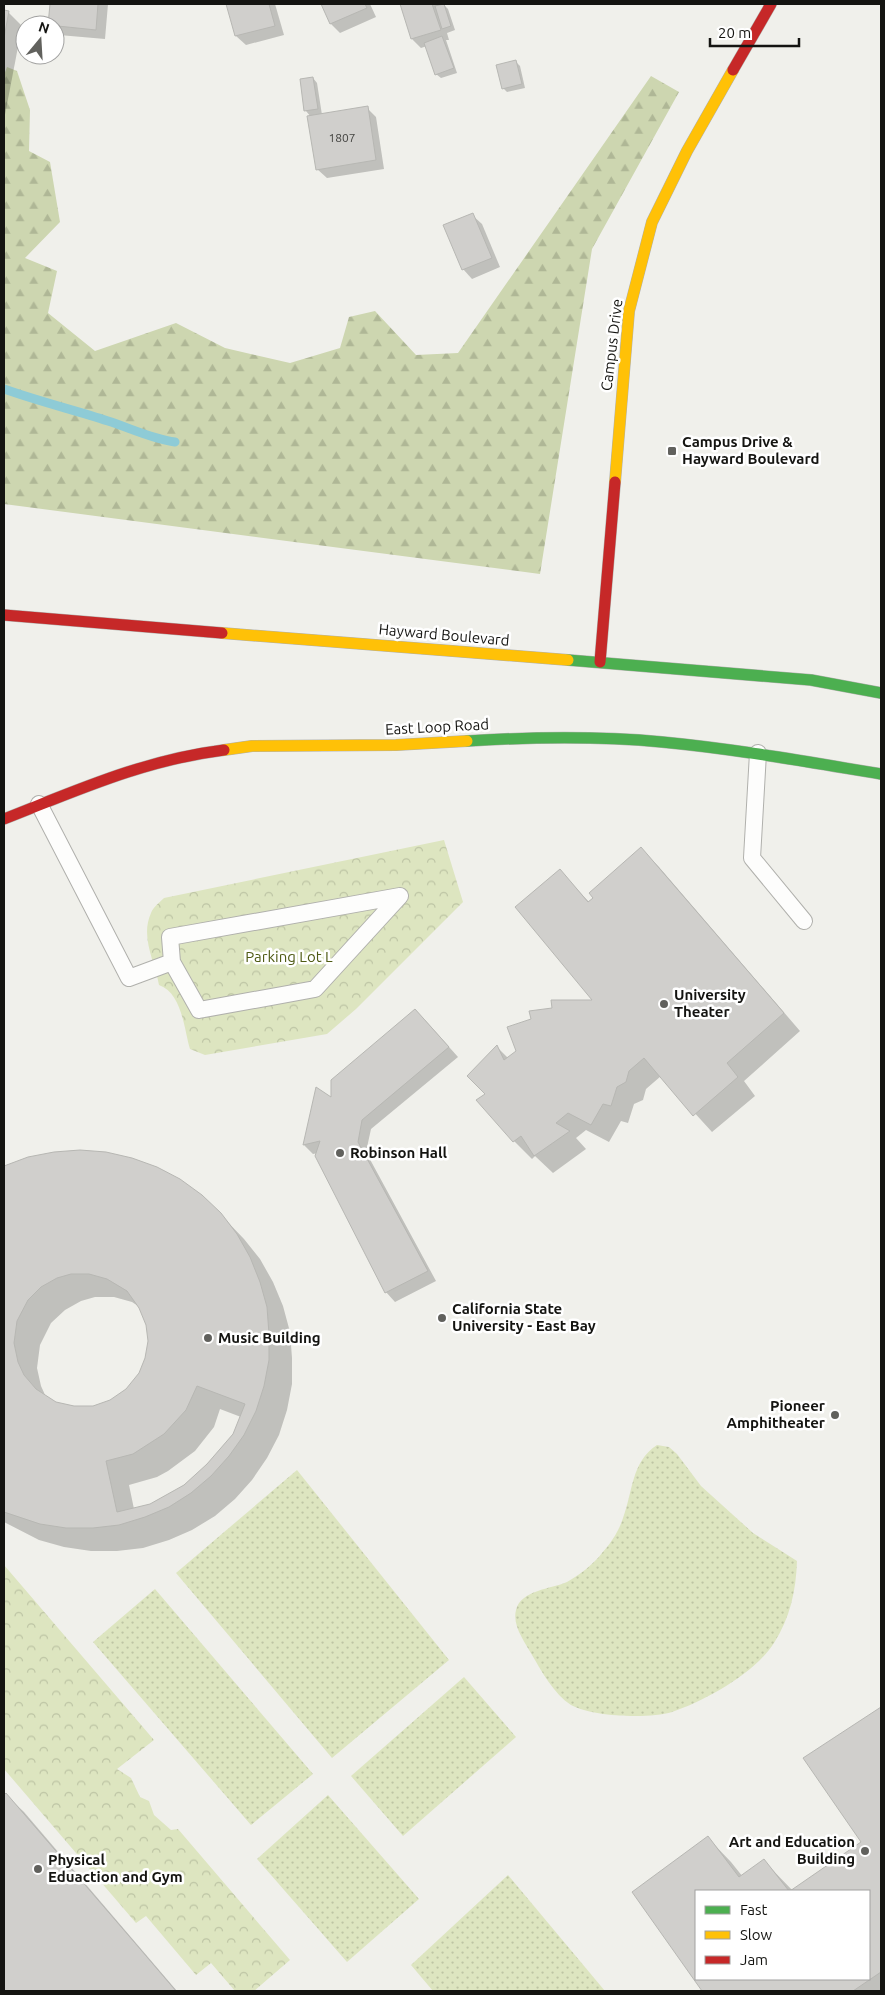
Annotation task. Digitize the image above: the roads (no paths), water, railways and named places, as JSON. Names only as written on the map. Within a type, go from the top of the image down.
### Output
[{"type":"street","name":"Campus Drive","points":[[600,662],[629,311],[652,222],[687,151],[771,4]]},
{"type":"street","name":"Hayward Boulevard","points":[[4,615],[811,680],[881,693]]},
{"type":"street","name":"East Loop Road","points":[[4,818],[131,769],[188,754],[252,746],[396,745],[541,737],[660,742],[758,753],[881,774]]},
{"type":"lane","points":[[758,753],[752,858],[804,921]]},
{"type":"lane","points":[[39,804],[129,978],[172,962]]},
{"type":"lane","points":[[400,896],[315,989],[199,1010],[172,962],[170,937],[400,896]]},
{"type":"waterway","points":[[4,389],[108,421],[149,436],[175,442]]},
{"type":"place","name":"Campus Drive & Hayward Boulevard","points":[[672,451]]},
{"type":"place","name":"University Theater","points":[[664,1004]]},
{"type":"place","name":"Robinson Hall","points":[[340,1153]]},
{"type":"place","name":"California State University - East Bay","points":[[442,1318]]},
{"type":"place","name":"Music Building","points":[[208,1338]]},
{"type":"place","name":"Pioneer Amphitheater","points":[[835,1415]]},
{"type":"place","name":"Art and Education Building","points":[[865,1851]]},
{"type":"place","name":"Physical Eduaction and Gym","points":[[38,1869]]},
{"type":"park label","name":"Parking Lot L","points":[[289,957]]}]
